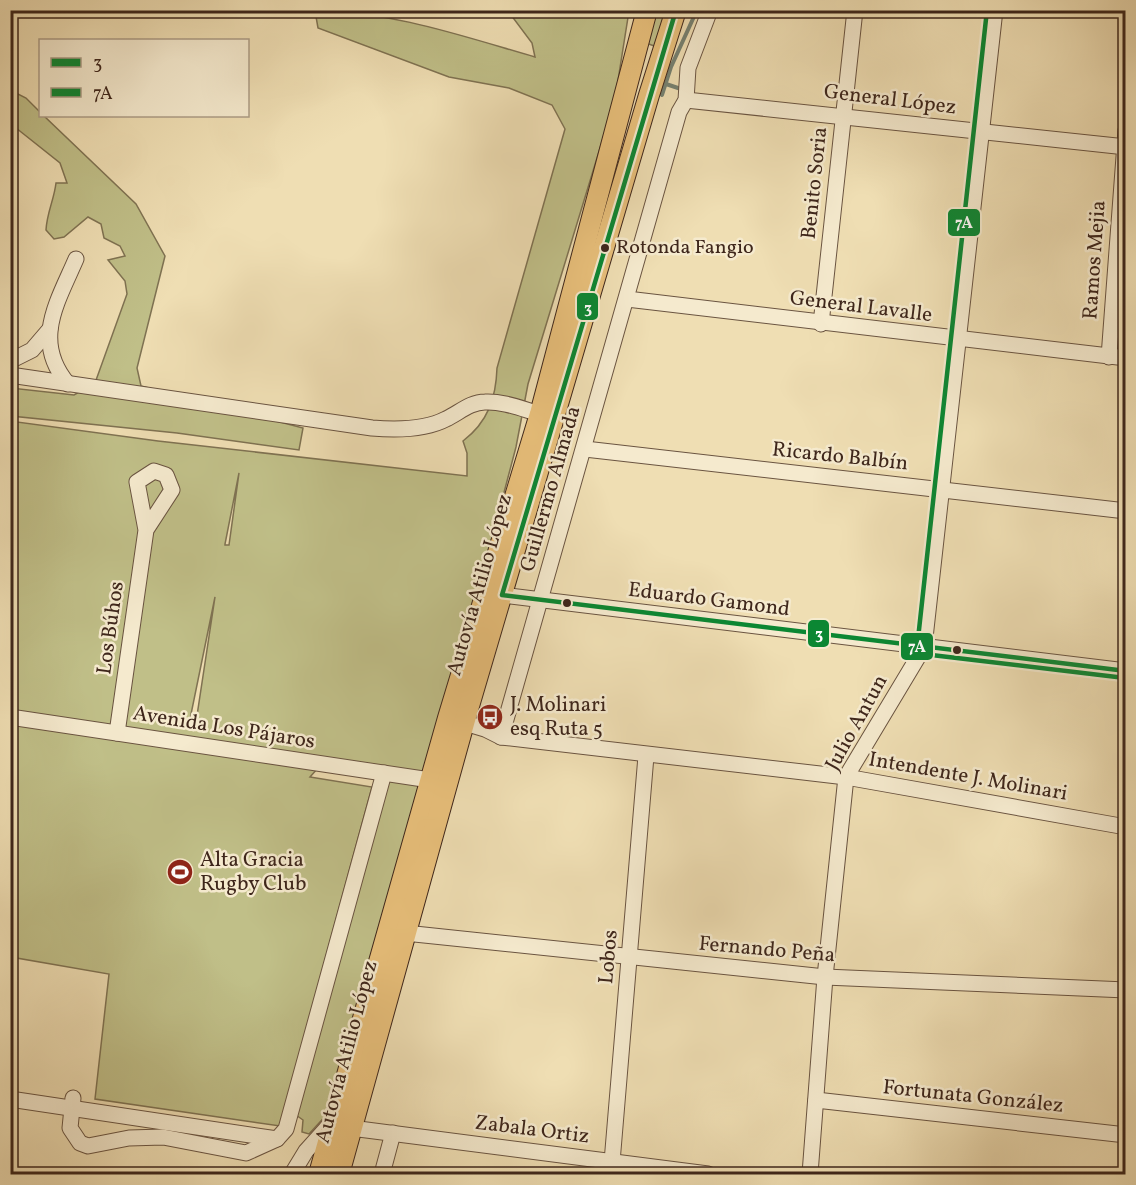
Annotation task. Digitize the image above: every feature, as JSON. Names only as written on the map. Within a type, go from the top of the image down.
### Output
[{"type":"main road","name":"Autovía Atilio López","points":[[319,1174],[342,1124],[405,933],[456,721],[540,414],[646,10]]},
{"type":"main road","name":"Autovía Atilio López","points":[[339,1174],[342,1124],[430,780],[456,721],[502,595],[661,53],[676,10]]},
{"type":"street","name":"Guillermo Almada","points":[[501,737],[585,450],[679,112],[686,100],[688,68],[710,10]]},
{"type":"street","name":"Benito Soria","points":[[821,324],[855,10]]},
{"type":"street","name":"Julio Antun","points":[[810,1174],[825,978],[846,777],[924,647],[995,10]]},
{"type":"street","name":"General López","points":[[686,100],[1125,147]]},
{"type":"street","name":"Ramos Mejia","points":[[1109,357],[1125,130]]},
{"type":"street","points":[[68,384],[58,372],[51,355],[50,329],[52,315],[76,259]]},
{"type":"street","name":"General Lavalle","points":[[627,299],[821,324],[1125,358]]},
{"type":"street","points":[[10,361],[32,350],[50,329]]},
{"type":"street","points":[[10,375],[372,428],[423,426],[445,420],[470,405],[483,402],[502,403],[540,414]]},
{"type":"street","name":"Ricardo Balbín","points":[[585,450],[1125,511]]},
{"type":"street","name":"Los Búhos","points":[[117,733],[146,530]]},
{"type":"street","name":"Eduardo Gamond","points":[[502,595],[1125,671]]},
{"type":"street","name":"Avenida Los Pájaros","points":[[10,717],[430,780]]},
{"type":"street","name":"Intendente J. Molinari","points":[[456,721],[485,729],[501,737],[646,756],[846,777],[1125,827]]},
{"type":"street","name":"Lobos","points":[[613,1168],[646,756]]},
{"type":"street","points":[[72,1103],[70,1128],[80,1143],[88,1146],[129,1138],[163,1137],[246,1153],[277,1139],[286,1129],[384,773]]},
{"type":"street","name":"Fernando Peña","points":[[405,933],[825,978],[1125,990]]},
{"type":"street","points":[[10,1099],[72,1103],[277,1139]]},
{"type":"street","name":"Fortunata González","points":[[816,1100],[1125,1135]]},
{"type":"street","points":[[292,1174],[306,1151],[342,1124]]},
{"type":"street","name":"Zabala Ortiz","points":[[342,1124],[613,1168],[708,1174]]},
{"type":"street","points":[[382,1174],[393,1133]]},
{"type":"shaded area","points":[[315,11],[371,15],[426,26],[535,57],[532,43],[508,11],[629,11],[615,99],[528,384],[516,447],[492,538],[330,1111],[309,1134],[302,1132],[303,1120],[296,1115],[389,768],[326,759],[310,777],[372,787],[280,1126],[95,1099],[109,974],[11,957],[10,421],[158,441],[467,476],[467,453],[463,441],[479,426],[489,409],[495,389],[497,368],[565,129],[552,105],[509,88],[449,77],[318,28]],"holes":[[[239,473],[229,545],[225,545],[225,544]],[[215,597],[196,722],[190,719]]]},
{"type":"shaded area","points":[[654,11],[670,11],[657,47],[646,43]]},
{"type":"shaded area","points":[[10,90],[26,98],[39,111],[39,117],[45,117],[136,204],[165,256],[137,368],[141,386],[303,428],[299,450],[177,433],[11,416],[11,388],[74,395],[95,383],[127,294],[125,281],[108,260],[125,256],[120,246],[104,238],[101,224],[88,217],[64,237],[54,239],[46,230],[56,183],[67,183],[60,163],[11,124]]},
{"type":"shaded area","points":[[11,1168],[58,1174],[11,1174]]},
{"type":"waterway","points":[[662,95],[671,67],[697,10]]},
{"type":"waterway","points":[[666,84],[681,89]]},
{"type":"transit line","name":"3","points":[[676,10],[502,595],[1126,671]]},
{"type":"transit line","name":"7A","points":[[987,10],[917,648],[923,654],[1125,678]]},
{"type":"place","name":"Rotonda Fangio","points":[[605,248]]},
{"type":"place","name":"J. Molinari esq Ruta 5","points":[[490,717]]},
{"type":"place","name":"Alta Gracia Rugby Club","points":[[180,872]]}]
